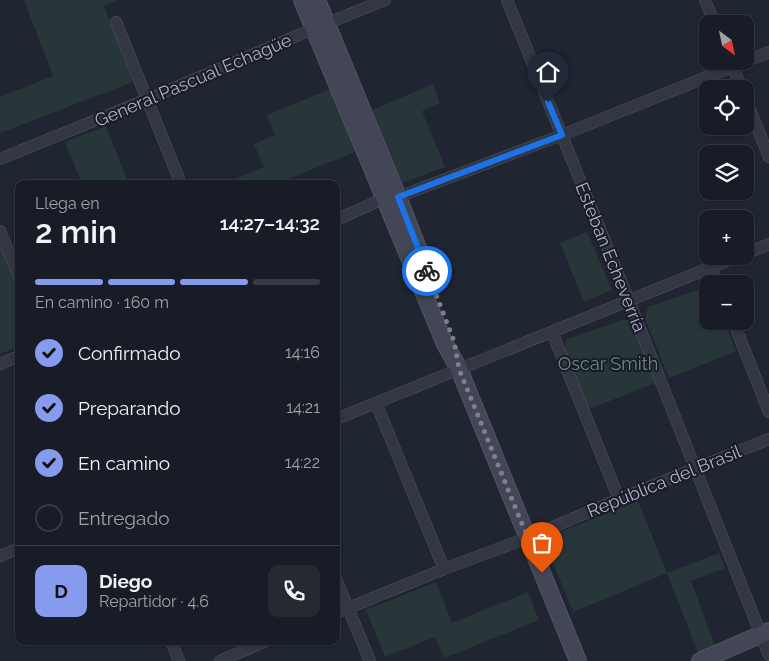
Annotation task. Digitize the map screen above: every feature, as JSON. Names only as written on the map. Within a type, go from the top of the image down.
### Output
[{"type":"main road","points":[[302,0],[320,26],[391,197],[445,344],[459,369],[578,661]]},
{"type":"main road","points":[[317,0],[320,26]]},
{"type":"main road","points":[[700,661],[765,633]]},
{"type":"street","name":"General Pascual Echagüe","points":[[0,159],[385,0]]},
{"type":"street","name":"Esteban Echeverría","points":[[507,0],[696,468],[765,633],[769,655]]},
{"type":"street","points":[[705,0],[711,15]]},
{"type":"street","points":[[116,22],[179,180]]},
{"type":"street","points":[[754,57],[769,52]]},
{"type":"street","points":[[340,218],[391,197],[562,135],[718,70]]},
{"type":"street","points":[[754,120],[769,157]]},
{"type":"street","points":[[0,231],[15,267]]},
{"type":"street","points":[[754,250],[769,244]]},
{"type":"street","points":[[340,417],[718,265]]},
{"type":"street","points":[[711,268],[714,275]]},
{"type":"street","points":[[737,330],[769,412]]},
{"type":"street","points":[[552,332],[619,499]]},
{"type":"street","points":[[0,364],[15,358]]},
{"type":"street","points":[[376,403],[444,569]]},
{"type":"street","name":"República del Brasil","points":[[340,611],[527,538],[769,439]]},
{"type":"street","points":[[0,556],[15,550]]},
{"type":"street","points":[[340,589],[370,661]]},
{"type":"street","points":[[173,645],[179,661]]},
{"type":"street","points":[[220,661],[257,645]]},
{"type":"green space","points":[[24,0],[117,0],[104,6],[133,82],[0,133],[0,97],[53,76]]},
{"type":"green space","points":[[433,84],[440,103],[422,111],[445,167],[402,183],[372,110]]},
{"type":"green space","points":[[330,89],[355,152],[286,180],[232,180],[264,167],[254,144],[275,135],[267,115]]},
{"type":"green space","points":[[106,126],[127,180],[80,180],[65,142]]},
{"type":"green space","points":[[587,232],[612,290],[584,302],[560,243]]},
{"type":"green space","points":[[0,243],[15,280],[15,348],[0,354]]},
{"type":"green space","points":[[699,289],[699,330],[728,330],[736,351],[669,378],[645,318],[648,307]]},
{"type":"green space","name":"Oscar Smith","points":[[622,320],[630,320],[655,383],[587,410],[564,350],[567,339]]},
{"type":"green space","points":[[638,501],[667,573],[573,612],[543,539]]},
{"type":"green space","points":[[719,553],[725,568],[691,581],[715,646],[698,653],[667,573]]},
{"type":"green space","points":[[436,582],[452,623],[528,592],[539,620],[444,658],[435,637],[385,657],[366,610]]},
{"type":"way so far","points":[[427,271],[454,341],[459,369],[542,573]]},
{"type":"route","points":[[427,271],[398,197],[562,135],[548,102]]}]
